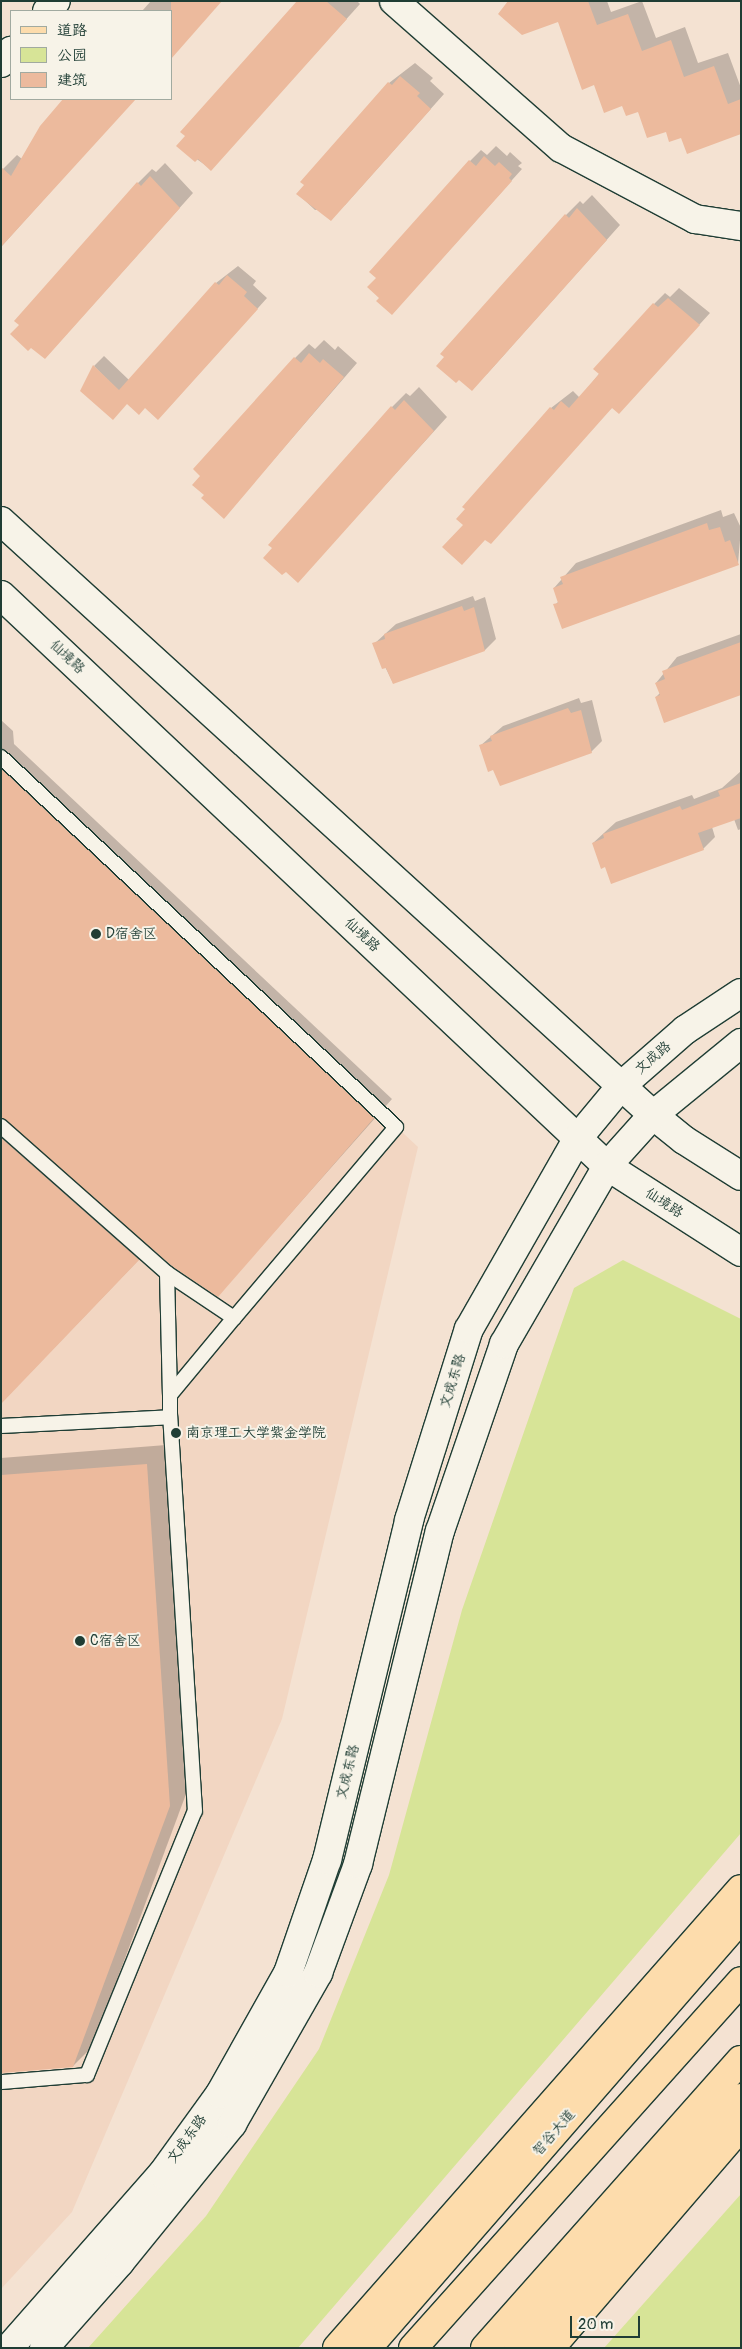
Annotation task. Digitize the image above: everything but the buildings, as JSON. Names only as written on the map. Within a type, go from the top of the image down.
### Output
[{"type":"main road","points":[[338,2348],[530,2126],[741,1889]]},
{"type":"main road","name":"智谷大道","points":[[367,2348],[741,1918]]},
{"type":"main road","points":[[413,2348],[741,1981]]},
{"type":"main road","points":[[485,2348],[741,2060]]},
{"type":"main road","points":[[518,2348],[741,2098]]},
{"type":"main road","points":[[550,2348],[741,2126]]},
{"type":"street","points":[[394,1],[561,148],[695,219],[741,226]]},
{"type":"street","points":[[1,63],[10,53]]},
{"type":"street","points":[[1,521],[653,1115],[684,1140],[741,1176]]},
{"type":"street","name":"仙境路","points":[[1,595],[607,1166],[741,1252]]},
{"type":"street","name":"文成路","points":[[578,1138],[621,1086],[685,1030],[741,993]]},
{"type":"street","points":[[607,1166],[653,1115],[741,1043]]},
{"type":"street","name":"文成东路","points":[[9,2348],[162,2174],[220,2094],[288,1973],[327,1860],[409,1520],[469,1329],[578,1138]]},
{"type":"street","name":"文成东路","points":[[44,2348],[120,2262],[232,2124],[318,1973],[358,1864],[440,1531],[504,1344],[607,1166]]},
{"type":"lane","points":[[1,757],[396,1127],[170,1395]]},
{"type":"lane","points":[[1,1126],[167,1273],[234,1318]]},
{"type":"lane","points":[[1,2082],[87,2075],[195,1811],[170,1417],[167,1273]]},
{"type":"lane","points":[[1,1426],[170,1417]]},
{"type":"shaded area","name":"南京理工大学紫金学院","points":[[1,757],[418,1147],[282,1719],[72,2212],[1,2289]]},
{"type":"green space","points":[[623,1260],[741,1319],[741,1833],[298,2348],[88,2348],[206,2216],[319,2049],[389,1875],[462,1610],[574,1288]]},
{"type":"green space","points":[[741,2194],[741,2348],[604,2348]]},
{"type":"place","name":"D宿舍区","points":[[96,934]]},
{"type":"place","name":"南京理工大学紫金学院","points":[[176,1433]]},
{"type":"place","name":"C宿舍区","points":[[80,1641]]}]
